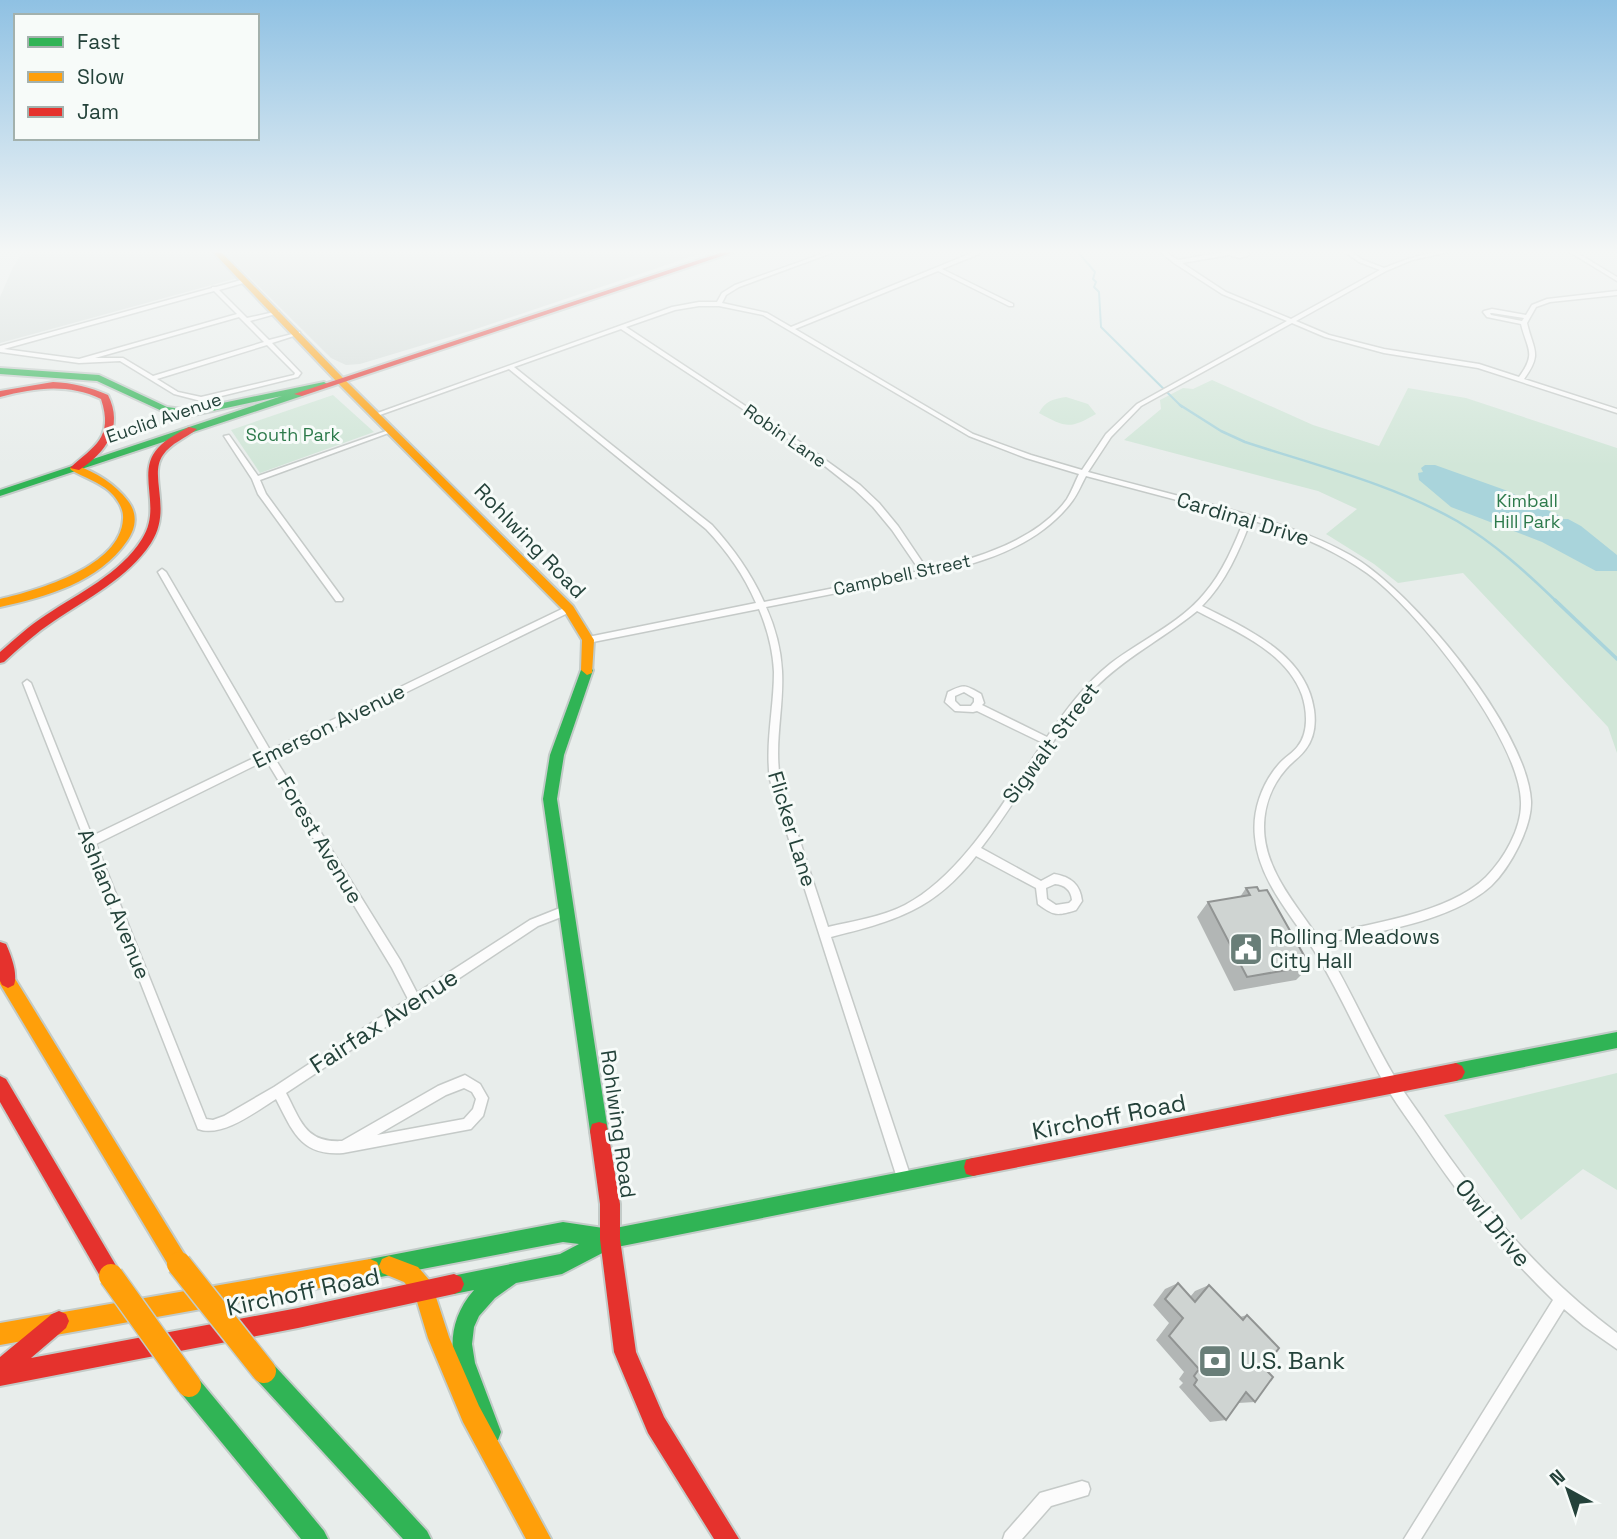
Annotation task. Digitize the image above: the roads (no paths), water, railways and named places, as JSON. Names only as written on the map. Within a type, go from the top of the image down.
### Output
[{"type":"main road","name":"Rohlwing Road","points":[[288,323],[332,382],[375,415],[569,609],[588,640],[589,665],[557,755],[550,799],[610,1204],[610,1239],[625,1352],[656,1424],[727,1539]]},
{"type":"main road","points":[[332,382],[363,367],[497,323]]},
{"type":"main road","points":[[0,371],[99,378],[165,409],[189,413],[364,375],[519,323]]},
{"type":"main road","name":"Euclid Avenue","points":[[0,493],[332,382]]},
{"type":"main road","points":[[0,394],[29,388],[69,385],[90,389],[105,397],[110,408],[102,447],[97,455],[75,468]]},
{"type":"main road","points":[[0,659],[34,629],[141,549],[153,531],[158,513],[152,466],[154,459],[166,445],[192,429]]},
{"type":"main road","points":[[0,603],[37,595],[70,582],[99,564],[127,537],[132,524],[132,510],[128,503],[96,477],[75,468]]},
{"type":"main road","points":[[0,949],[10,987]]},
{"type":"main road","points":[[0,969],[179,1264],[264,1371],[419,1539]]},
{"type":"main road","name":"Kirchoff Road","points":[[0,1373],[298,1318],[424,1289],[562,1264],[610,1239],[1617,1040]]},
{"type":"main road","points":[[0,1085],[111,1276],[189,1385],[317,1539]]},
{"type":"main road","name":"Kirchoff Road","points":[[0,1334],[59,1321],[389,1266],[563,1232],[610,1239]]},
{"type":"main road","points":[[389,1266],[411,1274],[424,1289],[439,1338],[471,1414],[539,1539]]},
{"type":"main road","points":[[508,1481],[461,1340],[462,1322],[475,1301],[512,1273]]},
{"type":"main road","points":[[0,1373],[59,1321]]},
{"type":"street","points":[[0,349],[92,323]]},
{"type":"street","points":[[79,361],[213,323]]},
{"type":"street","points":[[0,349],[79,361],[121,359],[184,397],[201,399],[296,376],[298,373],[249,323]]},
{"type":"street","name":"Cardinal Drive","points":[[375,415],[631,323]]},
{"type":"street","name":"Cardinal Drive","points":[[780,323],[971,435],[1031,458],[1290,530],[1342,553],[1394,591],[1422,622],[1499,725],[1520,766],[1526,804],[1520,828],[1503,866],[1486,884],[1466,898],[1434,911],[1315,941]]},
{"type":"street","points":[[791,329],[807,323]]},
{"type":"street","name":"Campbell Street","points":[[588,640],[925,572],[993,554],[1029,537],[1056,515],[1070,498],[1118,422],[1139,405],[1289,323]]},
{"type":"street","points":[[1293,323],[1354,344],[1457,361],[1617,411]]},
{"type":"street","points":[[1521,379],[1534,359],[1526,323]]},
{"type":"street","name":"Robin Lane","points":[[621,326],[804,447],[857,488],[895,528],[925,572]]},
{"type":"street","points":[[153,378],[298,333]]},
{"type":"street","name":"Flicker Lane","points":[[510,367],[719,537],[745,571],[760,605],[778,669],[771,748],[773,770],[905,1181]]},
{"type":"street","points":[[256,479],[391,431]]},
{"type":"street","points":[[227,436],[256,479],[262,494],[339,599]]},
{"type":"street","name":"Sigwalt Street","points":[[826,933],[896,914],[921,901],[953,874],[975,850],[1048,741],[1100,678],[1197,607],[1222,577],[1249,517]]},
{"type":"street","name":"Forest Avenue","points":[[162,572],[268,755],[396,964],[414,999]]},
{"type":"street","name":"Owl Drive","points":[[1197,607],[1282,657],[1307,695],[1311,720],[1304,746],[1283,766],[1268,787],[1259,829],[1268,869],[1315,941],[1391,1083],[1487,1222],[1562,1299],[1617,1342]]},
{"type":"street","name":"Emerson Avenue","points":[[89,842],[569,609]]},
{"type":"street","name":"Ashland Avenue","points":[[27,683],[202,1125]]},
{"type":"street","points":[[977,707],[1048,741]]},
{"type":"street","points":[[975,850],[1041,886]]},
{"type":"street","name":"Fairfax Avenue","points":[[202,1125],[213,1126],[227,1121],[278,1091],[414,999],[540,919],[565,911]]},
{"type":"street","points":[[278,1091],[306,1140],[326,1150],[343,1147],[467,1125],[479,1112],[482,1098],[476,1088],[465,1081],[442,1090],[343,1147]]},
{"type":"street","points":[[1412,1539],[1562,1299]]},
{"type":"street","points":[[1011,1539],[1046,1499],[1082,1489]]},
{"type":"water","points":[[1435,465],[1505,490],[1558,515],[1560,519],[1568,519],[1581,526],[1617,555],[1617,571],[1596,571],[1542,542],[1451,507],[1419,480],[1418,473],[1423,472],[1421,468]]},
{"type":"waterway","points":[[1101,323],[1101,327],[1182,407]]},
{"type":"waterway","points":[[1180,405],[1221,431],[1245,442],[1353,476],[1406,496],[1457,521],[1497,548],[1557,602]]},
{"type":"waterway","points":[[1555,600],[1617,659]]},
{"type":"place","name":"Rolling Meadows City Hall","points":[[1246,949]]},
{"type":"place","name":"U.S. Bank","points":[[1215,1361]]},
{"type":"park label","name":"South Park","points":[[293,435]]},
{"type":"park label","name":"Kimball Hill Park","points":[[1527,511]]}]
